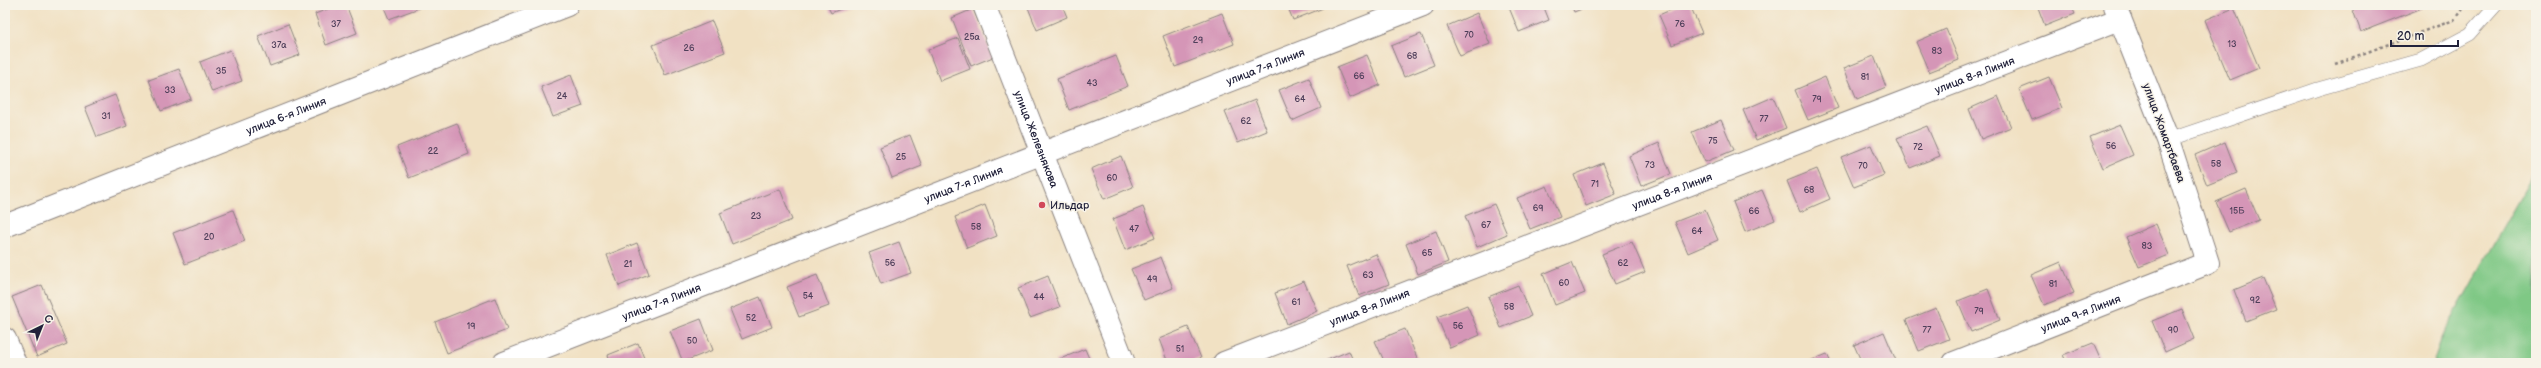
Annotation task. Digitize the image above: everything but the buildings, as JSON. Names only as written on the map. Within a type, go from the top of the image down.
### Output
[{"type":"street","name":"улица 6-я Линия","points":[[5,226],[567,5]]},
{"type":"street","name":"улица Железнякова","points":[[984,5],[1124,363]]},
{"type":"street","name":"улица 7-я Линия","points":[[504,363],[1423,5]]},
{"type":"street","name":"улица Жомартбаева","points":[[2117,12],[2168,140],[2208,263]]},
{"type":"street","name":"улица 8-я Линия","points":[[1224,363],[2117,12]]},
{"type":"street","name":"улица 9-я Линия","points":[[1954,363],[2208,263]]},
{"type":"street","points":[[5,339],[15,363]]},
{"type":"lane","points":[[2168,140],[2318,89],[2422,60],[2470,34],[2496,5]]},
{"type":"green space","points":[[2536,169],[2536,363],[2433,363],[2443,334]]},
{"type":"place","name":"Ильдар","points":[[1042,205]]}]
